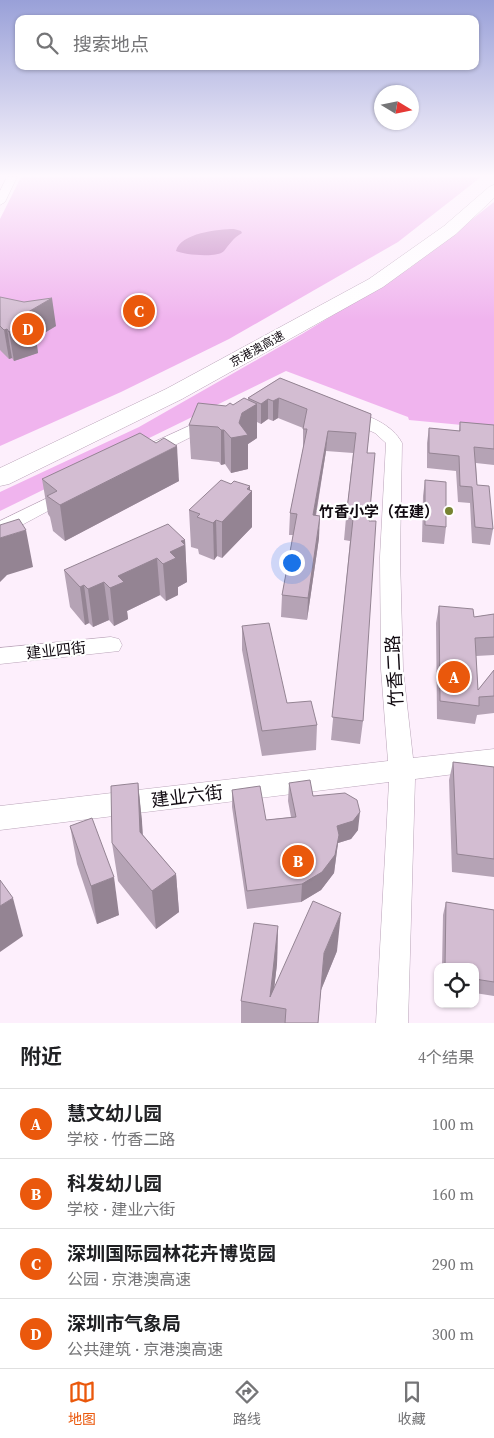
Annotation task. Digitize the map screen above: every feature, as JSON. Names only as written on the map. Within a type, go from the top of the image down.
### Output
[{"type":"highway","name":"京港澳高速","points":[[0,458],[124,402],[197,366],[404,253],[437,225]]},
{"type":"highway","name":"京港澳高速","points":[[0,478],[174,394],[376,283],[456,225]]},
{"type":"street","name":"竹香二路","points":[[330,406],[383,431],[392,437],[394,443],[390,557],[392,669],[402,770],[392,1023]]},
{"type":"street","points":[[130,461],[226,414]]},
{"type":"street","points":[[0,529],[87,484]]},
{"type":"street","name":"建业四街","points":[[0,656],[111,645]]},
{"type":"street","name":"建业六街","points":[[0,818],[494,759]]},
{"type":"shaded area","points":[[0,225],[420,225],[398,242],[229,339],[121,392],[0,446]]},
{"type":"shaded area","points":[[465,225],[494,225],[494,428],[409,420],[408,417],[286,371],[0,511],[0,492],[139,427],[302,334],[410,268]]},
{"type":"shaded area","points":[[234,229],[242,233],[221,253],[201,255],[176,251],[179,245],[192,236],[210,231]]},
{"type":"building","points":[[0,297],[24,302],[52,298],[23,315],[34,325],[9,332],[0,326]]},
{"type":"building","points":[[280,378],[371,414],[367,453],[375,453],[369,521],[376,521],[363,721],[332,717],[353,519],[346,518],[356,433],[328,431],[313,515],[320,516],[308,598],[282,595],[297,514],[290,513],[307,429],[303,429],[307,409],[279,398],[273,401],[268,399],[261,404],[248,398]]},
{"type":"building","points":[[244,398],[257,404],[242,413],[239,423],[248,435],[231,438],[224,430],[218,427],[189,425],[198,403],[226,406],[230,403],[233,405]]},
{"type":"building","points":[[460,422],[494,425],[494,449],[474,447],[477,485],[489,486],[493,529],[475,527],[472,487],[460,486],[459,456],[429,453],[429,428],[460,431]]},
{"type":"building","points":[[140,433],[156,443],[164,438],[177,446],[60,505],[47,496],[57,491],[42,479]]},
{"type":"building","points":[[221,480],[231,484],[234,481],[250,486],[247,489],[252,491],[222,522],[216,520],[213,523],[197,517],[200,514],[189,510]]},
{"type":"building","points":[[425,480],[446,482],[446,527],[425,525]]},
{"type":"building","points":[[19,519],[26,530],[0,538],[0,525]]},
{"type":"building","points":[[168,524],[185,540],[181,541],[185,545],[170,552],[176,558],[163,564],[157,558],[118,576],[124,582],[110,588],[104,582],[88,589],[84,585],[80,587],[64,570]]},
{"type":"building","points":[[439,606],[473,609],[474,617],[494,614],[494,637],[475,638],[478,690],[494,670],[494,696],[479,697],[479,706],[440,701]]},
{"type":"building","points":[[269,623],[287,703],[311,701],[317,725],[262,731],[242,626]]},
{"type":"building","points":[[453,762],[494,767],[494,859],[457,854]]},
{"type":"building","points":[[310,780],[313,796],[345,793],[357,800],[360,812],[353,821],[337,826],[339,835],[335,855],[322,872],[302,884],[247,891],[232,790],[260,786],[266,820],[296,817],[289,783]]},
{"type":"building","points":[[138,783],[140,832],[176,874],[152,891],[112,843],[111,786]]},
{"type":"building","points":[[92,818],[114,877],[91,886],[70,826]]},
{"type":"building","points":[[0,880],[13,898],[0,906]]},
{"type":"building","points":[[313,901],[341,913],[324,953],[318,1023],[285,1023],[286,1009],[241,1001],[254,923],[278,926],[270,997]]},
{"type":"building","points":[[446,902],[494,910],[494,982],[479,980],[479,963],[445,963]]},
{"type":"place","name":"深圳国际园林花卉博览园","points":[[139,311]]},
{"type":"place","name":"深圳市气象局","points":[[28,329]]},
{"type":"place","name":"竹香小学（在建）","points":[[449,511]]},
{"type":"place","name":"慧文幼儿园","points":[[454,677]]},
{"type":"place","name":"科发幼儿园","points":[[298,861]]}]
